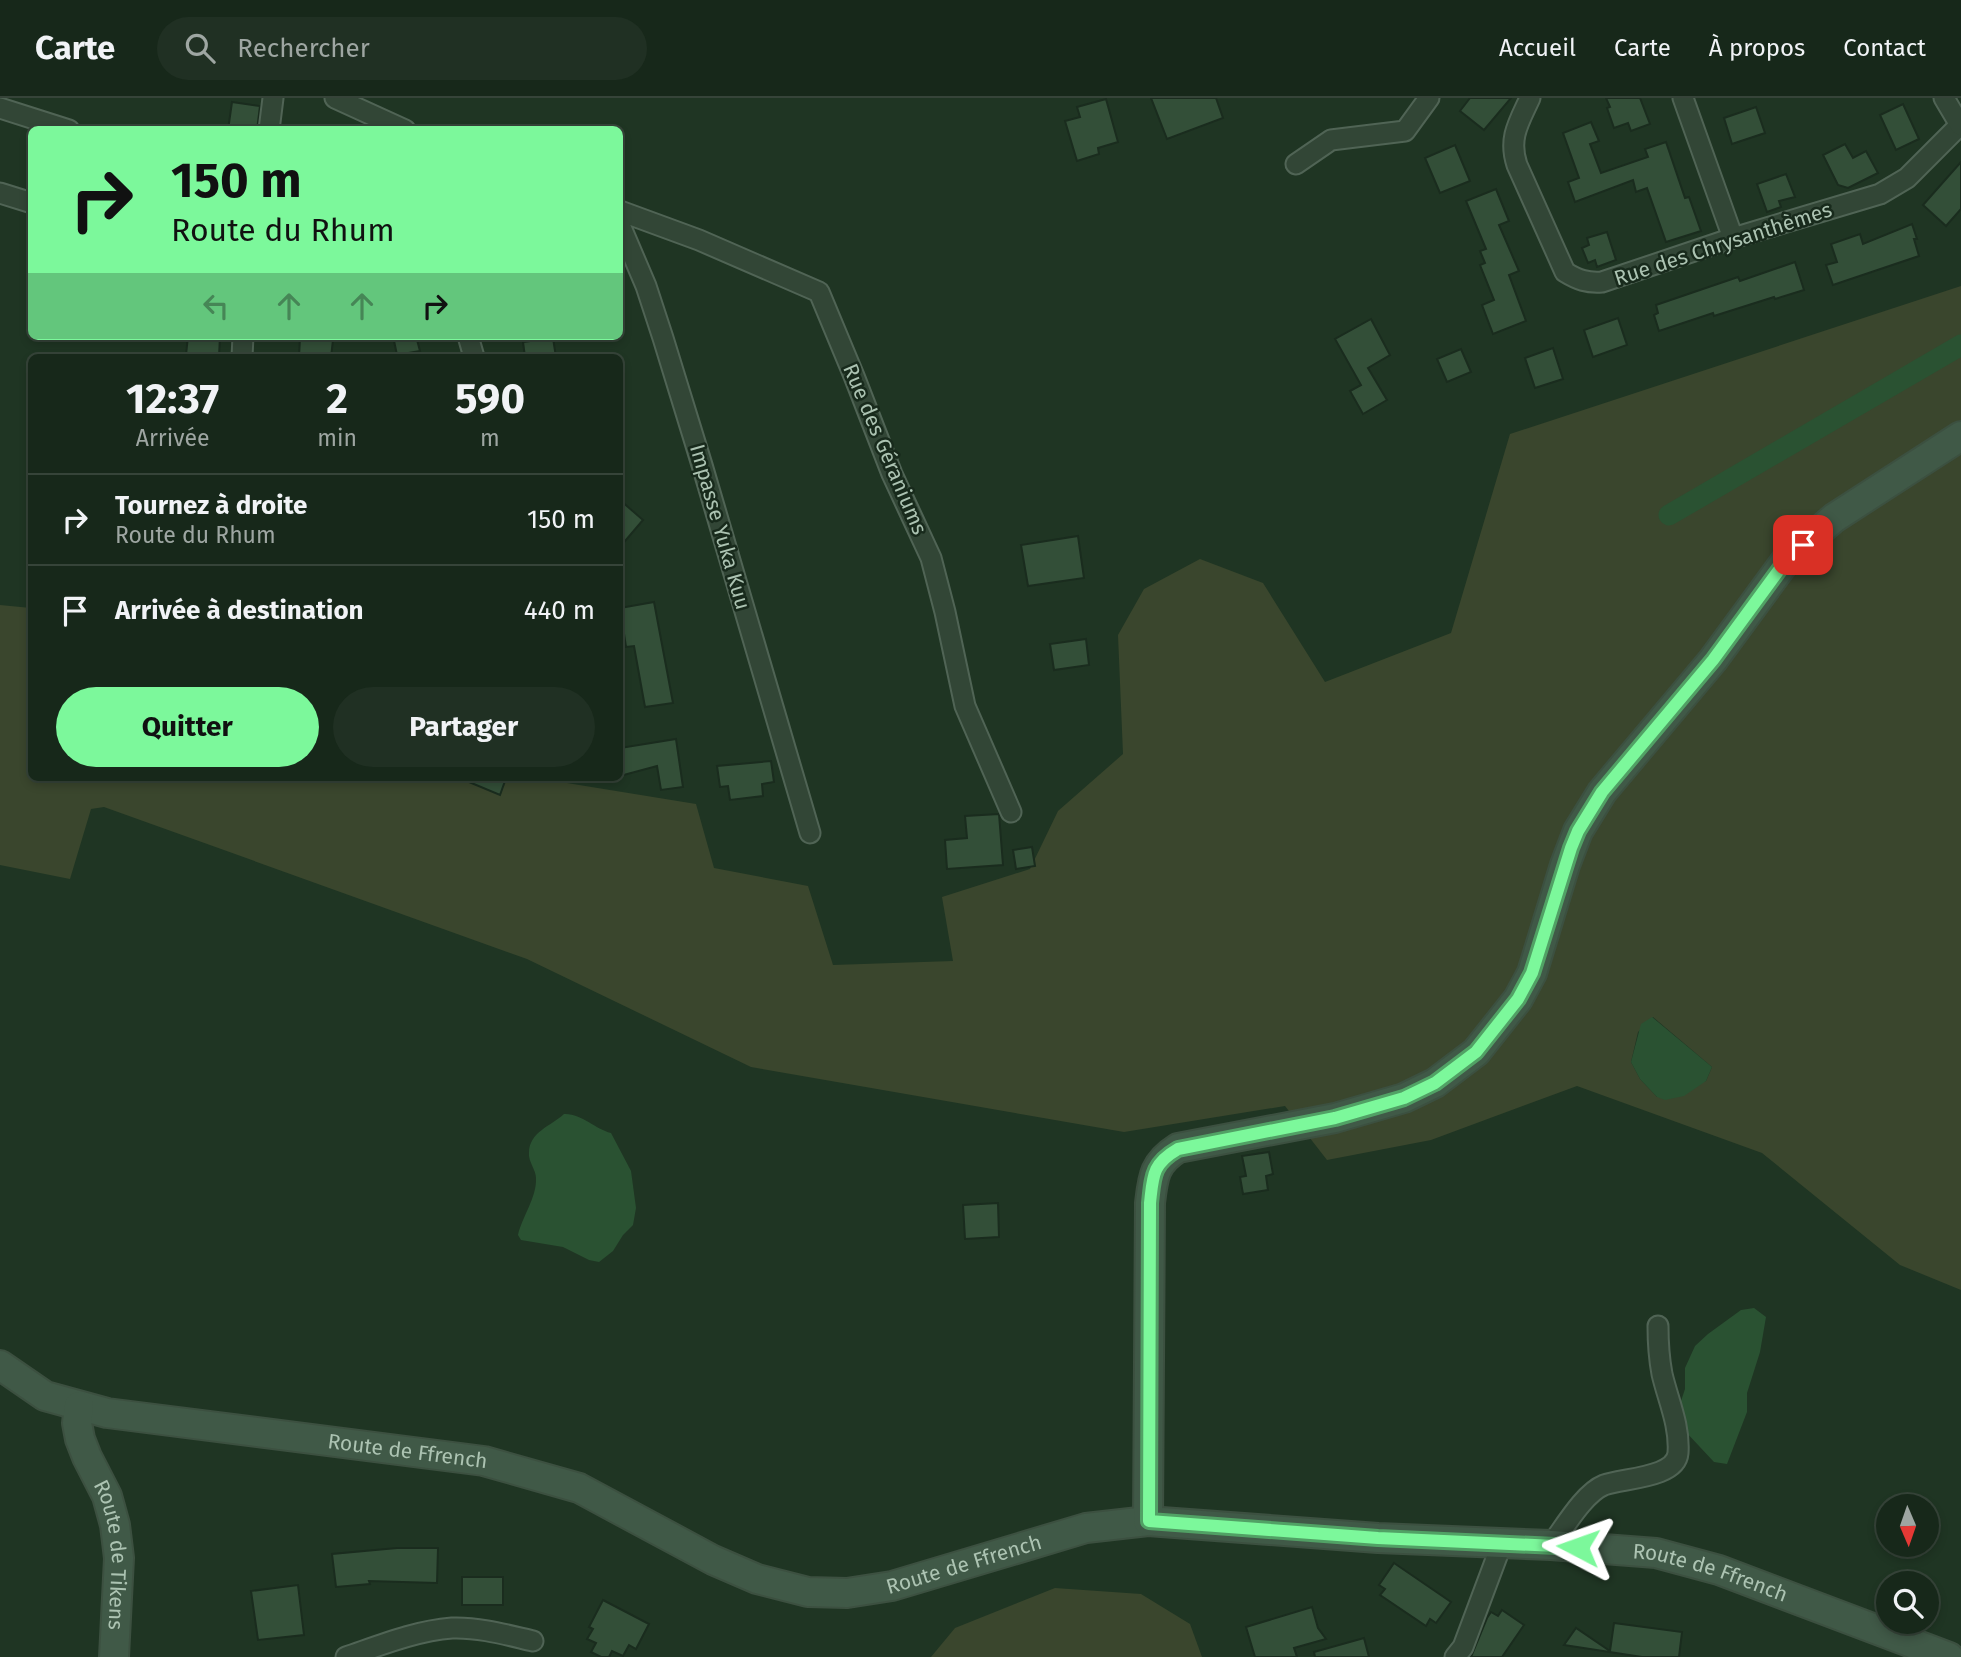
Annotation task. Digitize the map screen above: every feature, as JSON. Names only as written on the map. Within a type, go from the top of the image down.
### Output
[{"type":"main road","points":[[1149,1521],[1150,1203],[1153,1174],[1165,1157],[1178,1149],[1335,1118],[1404,1098],[1435,1083],[1476,1052],[1518,999],[1532,973],[1578,831],[1602,792],[1713,660],[1787,559],[1834,518],[1961,436]]},
{"type":"main road","name":"Route de Ffrench","points":[[0,1365],[45,1396],[107,1413],[484,1461],[579,1488],[713,1560],[757,1579],[808,1592],[847,1593],[892,1586],[1086,1528],[1149,1521],[1378,1538],[1552,1545],[1656,1553],[1719,1570],[1949,1657]]},
{"type":"main road","name":"Route de Tikens","points":[[45,1396],[87,1457],[107,1496],[115,1525],[119,1558],[114,1657]]},
{"type":"main road","name":"Route de Tikens","points":[[79,1406],[78,1431],[87,1457]]},
{"type":"street","points":[[270,126],[273,98]]},
{"type":"street","points":[[335,98],[396,126]]},
{"type":"street","points":[[1296,164],[1331,140],[1405,131],[1429,98]]},
{"type":"street","name":"Rue des Chrysanthèmes","points":[[1530,98],[1516,128],[1513,154],[1565,272],[1587,283],[1602,282],[1733,238],[1880,194],[1907,178],[1961,124],[1944,98]]},
{"type":"street","points":[[1683,98],[1733,238]]},
{"type":"street","points":[[0,108],[56,126]]},
{"type":"street","points":[[0,193],[28,202]]},
{"type":"street","name":"Rue des Géraniums","points":[[623,212],[699,240],[819,292],[891,474],[931,558],[965,706],[1011,812]]},
{"type":"street","name":"Impasse Yuka Kuu","points":[[623,232],[646,286],[663,338],[810,833]]},
{"type":"street","points":[[1552,1545],[1589,1495],[1602,1486],[1659,1472],[1673,1465],[1678,1455],[1676,1424],[1658,1350],[1658,1326]]},
{"type":"street","points":[[1455,1657],[1463,1647],[1502,1543]]},
{"type":"street","points":[[346,1657],[415,1634],[453,1628],[492,1631],[533,1641]]},
{"type":"shaded area","points":[[1961,286],[1961,1290],[1900,1265],[1762,1153],[1577,1086],[1431,1140],[1327,1160],[1285,1106],[1124,1132],[751,1067],[527,959],[104,807],[91,809],[70,879],[0,865],[0,605],[28,608],[28,781],[555,781],[696,804],[714,868],[808,886],[833,965],[953,961],[942,897],[1030,869],[1058,811],[1123,754],[1118,635],[1144,589],[1200,559],[1263,583],[1325,682],[1451,633],[1510,434]],"holes":[[[1653,1017],[1712,1067],[1706,1081],[1657,1097],[1640,1079],[1631,1062],[1638,1032]]]},
{"type":"shaded area","points":[[1652,1017],[1712,1067],[1706,1081],[1684,1096],[1665,1100],[1657,1097],[1640,1079],[1631,1062],[1641,1024]]},
{"type":"shaded area","points":[[564,1114],[576,1116],[611,1133],[631,1171],[636,1208],[633,1225],[613,1251],[599,1262],[563,1247],[521,1240],[518,1235],[536,1185],[536,1175],[529,1156],[530,1146],[542,1130]]},
{"type":"shaded area","points":[[1754,1308],[1766,1317],[1760,1352],[1747,1393],[1747,1412],[1727,1464],[1714,1462],[1685,1431],[1680,1404],[1685,1389],[1685,1368],[1695,1346],[1708,1334],[1741,1310]]},
{"type":"shaded area","points":[[1055,1588],[1141,1594],[1190,1624],[1202,1657],[931,1657],[955,1628]]},
{"type":"building","points":[[1151,98],[1216,98],[1223,118],[1167,139]]},
{"type":"building","points":[[1470,98],[1511,98],[1484,130],[1460,111]]},
{"type":"building","points":[[1606,98],[1640,98],[1650,124],[1631,131],[1628,123],[1614,128]]},
{"type":"building","points":[[1106,99],[1118,142],[1098,148],[1099,154],[1077,161],[1065,121],[1080,117],[1077,107]]},
{"type":"building","points":[[232,102],[260,106],[258,126],[229,126]]},
{"type":"building","points":[[1903,104],[1919,139],[1896,150],[1880,115]]},
{"type":"building","points":[[1756,107],[1765,133],[1732,144],[1724,118]]},
{"type":"building","points":[[1591,122],[1599,141],[1590,144],[1601,173],[1648,157],[1645,149],[1666,142],[1685,198],[1689,197],[1701,231],[1666,242],[1647,188],[1636,192],[1633,180],[1575,202],[1568,182],[1579,178],[1563,133]]},
{"type":"building","points":[[1845,144],[1853,158],[1866,151],[1878,173],[1848,188],[1838,185],[1823,155]]},
{"type":"building","points":[[1455,145],[1470,181],[1440,193],[1425,158]]},
{"type":"building","points":[[1961,162],[1961,209],[1946,226],[1923,205]]},
{"type":"building","points":[[1786,174],[1795,197],[1779,201],[1781,207],[1767,212],[1757,184]]},
{"type":"building","points":[[1496,189],[1509,221],[1499,225],[1519,271],[1509,275],[1526,321],[1493,334],[1482,305],[1494,300],[1480,265],[1485,263],[1480,251],[1486,249],[1466,201]]},
{"type":"building","points":[[1912,224],[1919,256],[1833,285],[1826,265],[1837,262],[1831,244],[1860,234],[1863,244]]},
{"type":"building","points":[[1607,232],[1616,260],[1597,267],[1595,260],[1588,263],[1582,248],[1589,245],[1587,238]]},
{"type":"building","points":[[1795,262],[1804,290],[1714,316],[1713,313],[1659,331],[1654,315],[1658,313],[1656,305],[1738,277],[1740,281]]},
{"type":"building","points":[[1618,318],[1627,345],[1593,357],[1584,330]]},
{"type":"building","points":[[1371,319],[1390,355],[1368,368],[1387,400],[1363,414],[1350,391],[1361,385],[1335,339]]},
{"type":"building","points":[[188,340],[220,340],[219,354],[186,354]]},
{"type":"building","points":[[300,340],[333,340],[331,354],[299,354]]},
{"type":"building","points":[[394,340],[417,340],[420,351],[397,354]]},
{"type":"building","points":[[553,340],[556,354],[525,354],[523,342]]},
{"type":"building","points":[[1553,348],[1563,379],[1535,388],[1525,358]]},
{"type":"building","points":[[1461,349],[1471,372],[1447,382],[1437,359]]},
{"type":"building","points":[[623,503],[643,520],[623,543]]},
{"type":"building","points":[[1078,536],[1084,578],[1028,586],[1021,545]]},
{"type":"building","points":[[654,602],[673,703],[645,707],[634,646],[626,647],[623,607]]},
{"type":"building","points":[[1086,639],[1089,665],[1054,670],[1050,644]]},
{"type":"building","points":[[676,739],[683,787],[661,790],[657,766],[623,775],[623,748]]},
{"type":"building","points":[[771,761],[774,782],[762,784],[763,796],[730,800],[728,786],[720,787],[717,766]]},
{"type":"building","points":[[467,781],[505,781],[500,795]]},
{"type":"building","points":[[999,814],[1003,865],[947,869],[945,840],[967,838],[965,816]]},
{"type":"building","points":[[1032,847],[1035,866],[1016,869],[1013,850]]},
{"type":"building","points":[[1269,1152],[1273,1174],[1266,1176],[1268,1190],[1243,1194],[1240,1177],[1246,1176],[1242,1156]]},
{"type":"building","points":[[998,1203],[999,1237],[965,1239],[963,1205]]},
{"type":"building","points":[[397,1548],[438,1548],[437,1583],[369,1581],[370,1584],[336,1587],[332,1554]]},
{"type":"building","points":[[1394,1563],[1451,1602],[1436,1623],[1430,1619],[1426,1626],[1380,1595],[1385,1589],[1379,1585]]},
{"type":"building","points":[[462,1577],[503,1577],[503,1605],[462,1605]]},
{"type":"building","points":[[298,1585],[304,1635],[258,1640],[251,1591]]},
{"type":"building","points":[[603,1600],[649,1624],[636,1649],[629,1645],[623,1656],[612,1651],[609,1657],[601,1657],[591,1652],[596,1643],[587,1639],[593,1629],[589,1627]]},
{"type":"building","points":[[1312,1607],[1318,1628],[1326,1639],[1294,1648],[1297,1657],[1255,1657],[1246,1627]]},
{"type":"building","points":[[1502,1610],[1524,1625],[1502,1657],[1471,1657],[1487,1618],[1491,1612],[1498,1616]]},
{"type":"building","points":[[1614,1623],[1682,1632],[1679,1657],[1642,1657],[1564,1645],[1576,1628],[1610,1651]]},
{"type":"building","points":[[1364,1638],[1369,1657],[1315,1657],[1314,1652]]},
{"type":"waterway","points":[[1669,515],[1961,345]]},
{"type":"route","points":[[1578,1547],[1378,1538],[1149,1521],[1150,1203],[1153,1174],[1165,1157],[1178,1149],[1335,1118],[1404,1098],[1435,1083],[1476,1052],[1518,999],[1532,973],[1571,848],[1578,831],[1602,792],[1713,660],[1787,559],[1803,545]]}]
